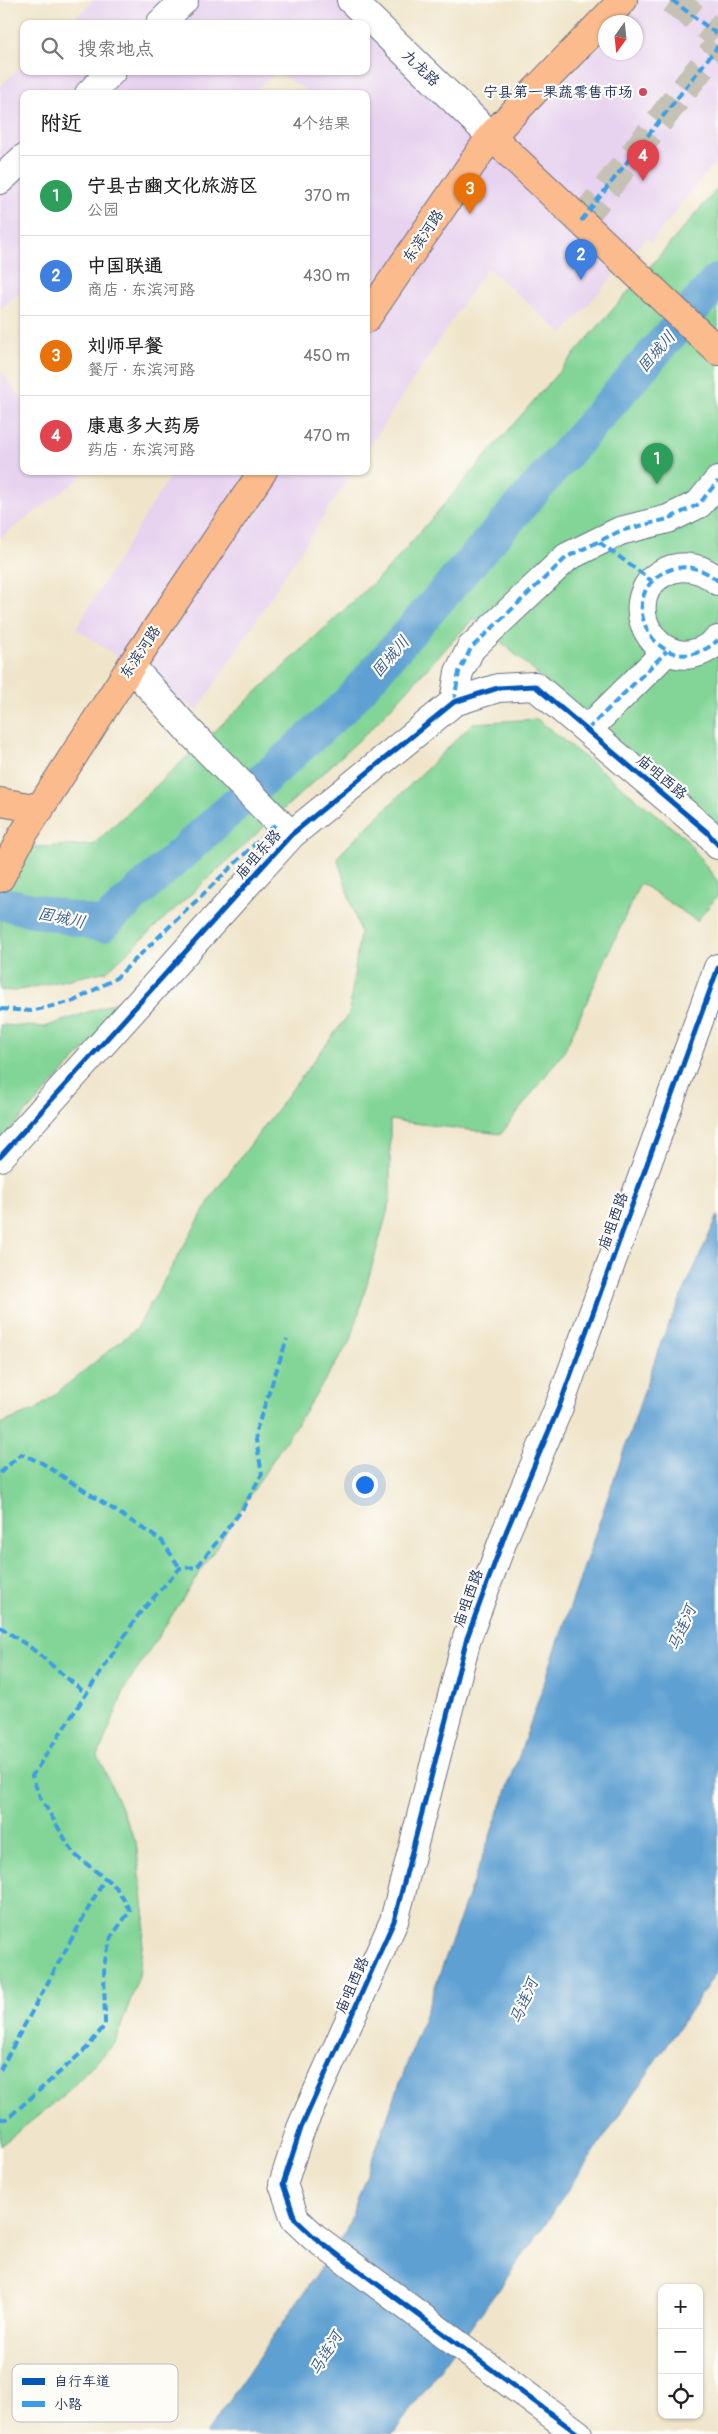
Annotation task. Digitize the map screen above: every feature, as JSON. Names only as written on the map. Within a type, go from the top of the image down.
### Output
[{"type":"main road","name":"东滨河路","points":[[370,313],[491,136],[623,0]]},
{"type":"main road","points":[[491,136],[718,351]]},
{"type":"main road","name":"东滨河路","points":[[0,878],[22,836],[131,666],[260,475]]},
{"type":"main road","points":[[0,802],[40,809]]},
{"type":"street","points":[[164,20],[184,0]]},
{"type":"street","name":"九龙路","points":[[351,0],[491,136]]},
{"type":"street","points":[[93,90],[108,75]]},
{"type":"street","points":[[0,180],[20,162]]},
{"type":"street","points":[[454,702],[459,672],[471,648],[567,557],[620,531],[668,518],[699,504],[718,481]]},
{"type":"street","points":[[718,581],[707,572],[686,567],[664,572],[652,581],[645,593],[641,606],[642,620],[647,632],[655,643],[667,651],[680,654],[695,654],[709,648],[718,640]]},
{"type":"street","points":[[587,730],[667,651]]},
{"type":"street","points":[[131,666],[190,732],[291,835]]},
{"type":"street","name":"庙咀东路","points":[[0,1157],[291,835],[454,702],[498,688],[535,686],[587,730]]},
{"type":"street","name":"庙咀西路","points":[[587,730],[707,832],[718,846]]},
{"type":"street","name":"庙咀西路","points":[[570,2428],[314,2237],[295,2219],[283,2184],[301,2128],[394,1921],[467,1638],[506,1532],[559,1407],[718,968]]},
{"type":"shaded area","points":[[94,0],[367,0],[502,132],[598,29],[598,60],[643,60],[643,15],[611,15],[625,0],[718,0],[718,158],[651,242],[646,238],[563,334],[487,267],[370,446],[370,90],[305,90],[281,75],[370,75],[370,20],[72,20]]},
{"type":"shaded area","points":[[20,68],[20,75],[273,75],[256,90],[20,90],[20,292],[0,309],[0,86]]},
{"type":"shaded area","points":[[0,370],[20,396],[20,475],[80,475],[82,477],[0,538]]},
{"type":"shaded area","points":[[171,475],[350,475],[197,711],[76,628]]},
{"type":"green space","points":[[718,188],[718,834],[474,618],[371,729],[107,971],[15,991],[0,990],[0,848],[93,845],[389,568]]},
{"type":"green space","points":[[537,719],[685,838],[718,882],[718,895],[697,921],[640,883],[565,1050],[501,1134],[390,1120],[390,1202],[351,1340],[126,1686],[98,1756],[136,1842],[145,1919],[139,1976],[115,2043],[63,2096],[0,2146],[0,1424],[37,1409],[137,1328],[214,1193],[349,1014],[360,932],[337,857],[473,723]]},
{"type":"green space","points":[[123,1000],[93,1040],[0,1141],[0,1025],[45,1027]]},
{"type":"water","name":"马连河","points":[[718,1215],[718,1970],[530,2246],[393,2434],[206,2434],[346,2231],[519,1756],[661,1342]]},
{"type":"waterway","name":"固城川","points":[[0,903],[102,925],[346,705],[718,280]]},
{"type":"tunnel","points":[[672,0],[718,35]]},
{"type":"tunnel","points":[[581,221],[718,46]]},
{"type":"marked path","points":[[672,0],[718,35]]},
{"type":"marked path","points":[[581,221],[718,46]]},
{"type":"marked path","points":[[454,702],[459,672],[471,648],[567,557],[620,531],[668,519],[699,504],[718,481]]},
{"type":"marked path","points":[[599,542],[652,581]]},
{"type":"marked path","points":[[718,581],[697,569],[685,567],[672,569],[653,580],[643,597],[642,615],[648,632],[661,646],[677,654],[697,653],[718,640]]},
{"type":"marked path","points":[[587,730],[667,651]]},
{"type":"marked path","points":[[0,1009],[31,1011],[74,1001],[116,978],[278,822]]},
{"type":"marked path","points":[[0,2119],[7,2119],[88,2047],[105,2025],[104,1965],[111,1937],[130,1911],[116,1887],[74,1854],[40,1797],[32,1776],[139,1614],[180,1568],[197,1567],[242,1510],[262,1474],[255,1434],[287,1339]]},
{"type":"marked path","points":[[0,1473],[21,1454],[42,1463],[162,1541],[180,1568]]},
{"type":"marked path","points":[[0,1627],[30,1647],[85,1693]]},
{"type":"marked path","points":[[0,2070],[105,1878]]},
{"type":"cycle path","points":[[0,1157],[291,835],[454,702],[498,688],[535,686],[707,832],[718,845]]},
{"type":"cycle path","points":[[578,2434],[314,2237],[295,2219],[283,2184],[301,2128],[394,1921],[467,1638],[506,1532],[559,1407],[718,968]]},
{"type":"place","name":"宁县第一果蔬零售市场","points":[[643,92]]},
{"type":"place","name":"康惠多大药房","points":[[643,181]]},
{"type":"place","name":"刘师早餐","points":[[470,214]]},
{"type":"place","name":"中国联通","points":[[581,280]]},
{"type":"place","name":"宁县古豳文化旅游区","points":[[657,484]]}]
